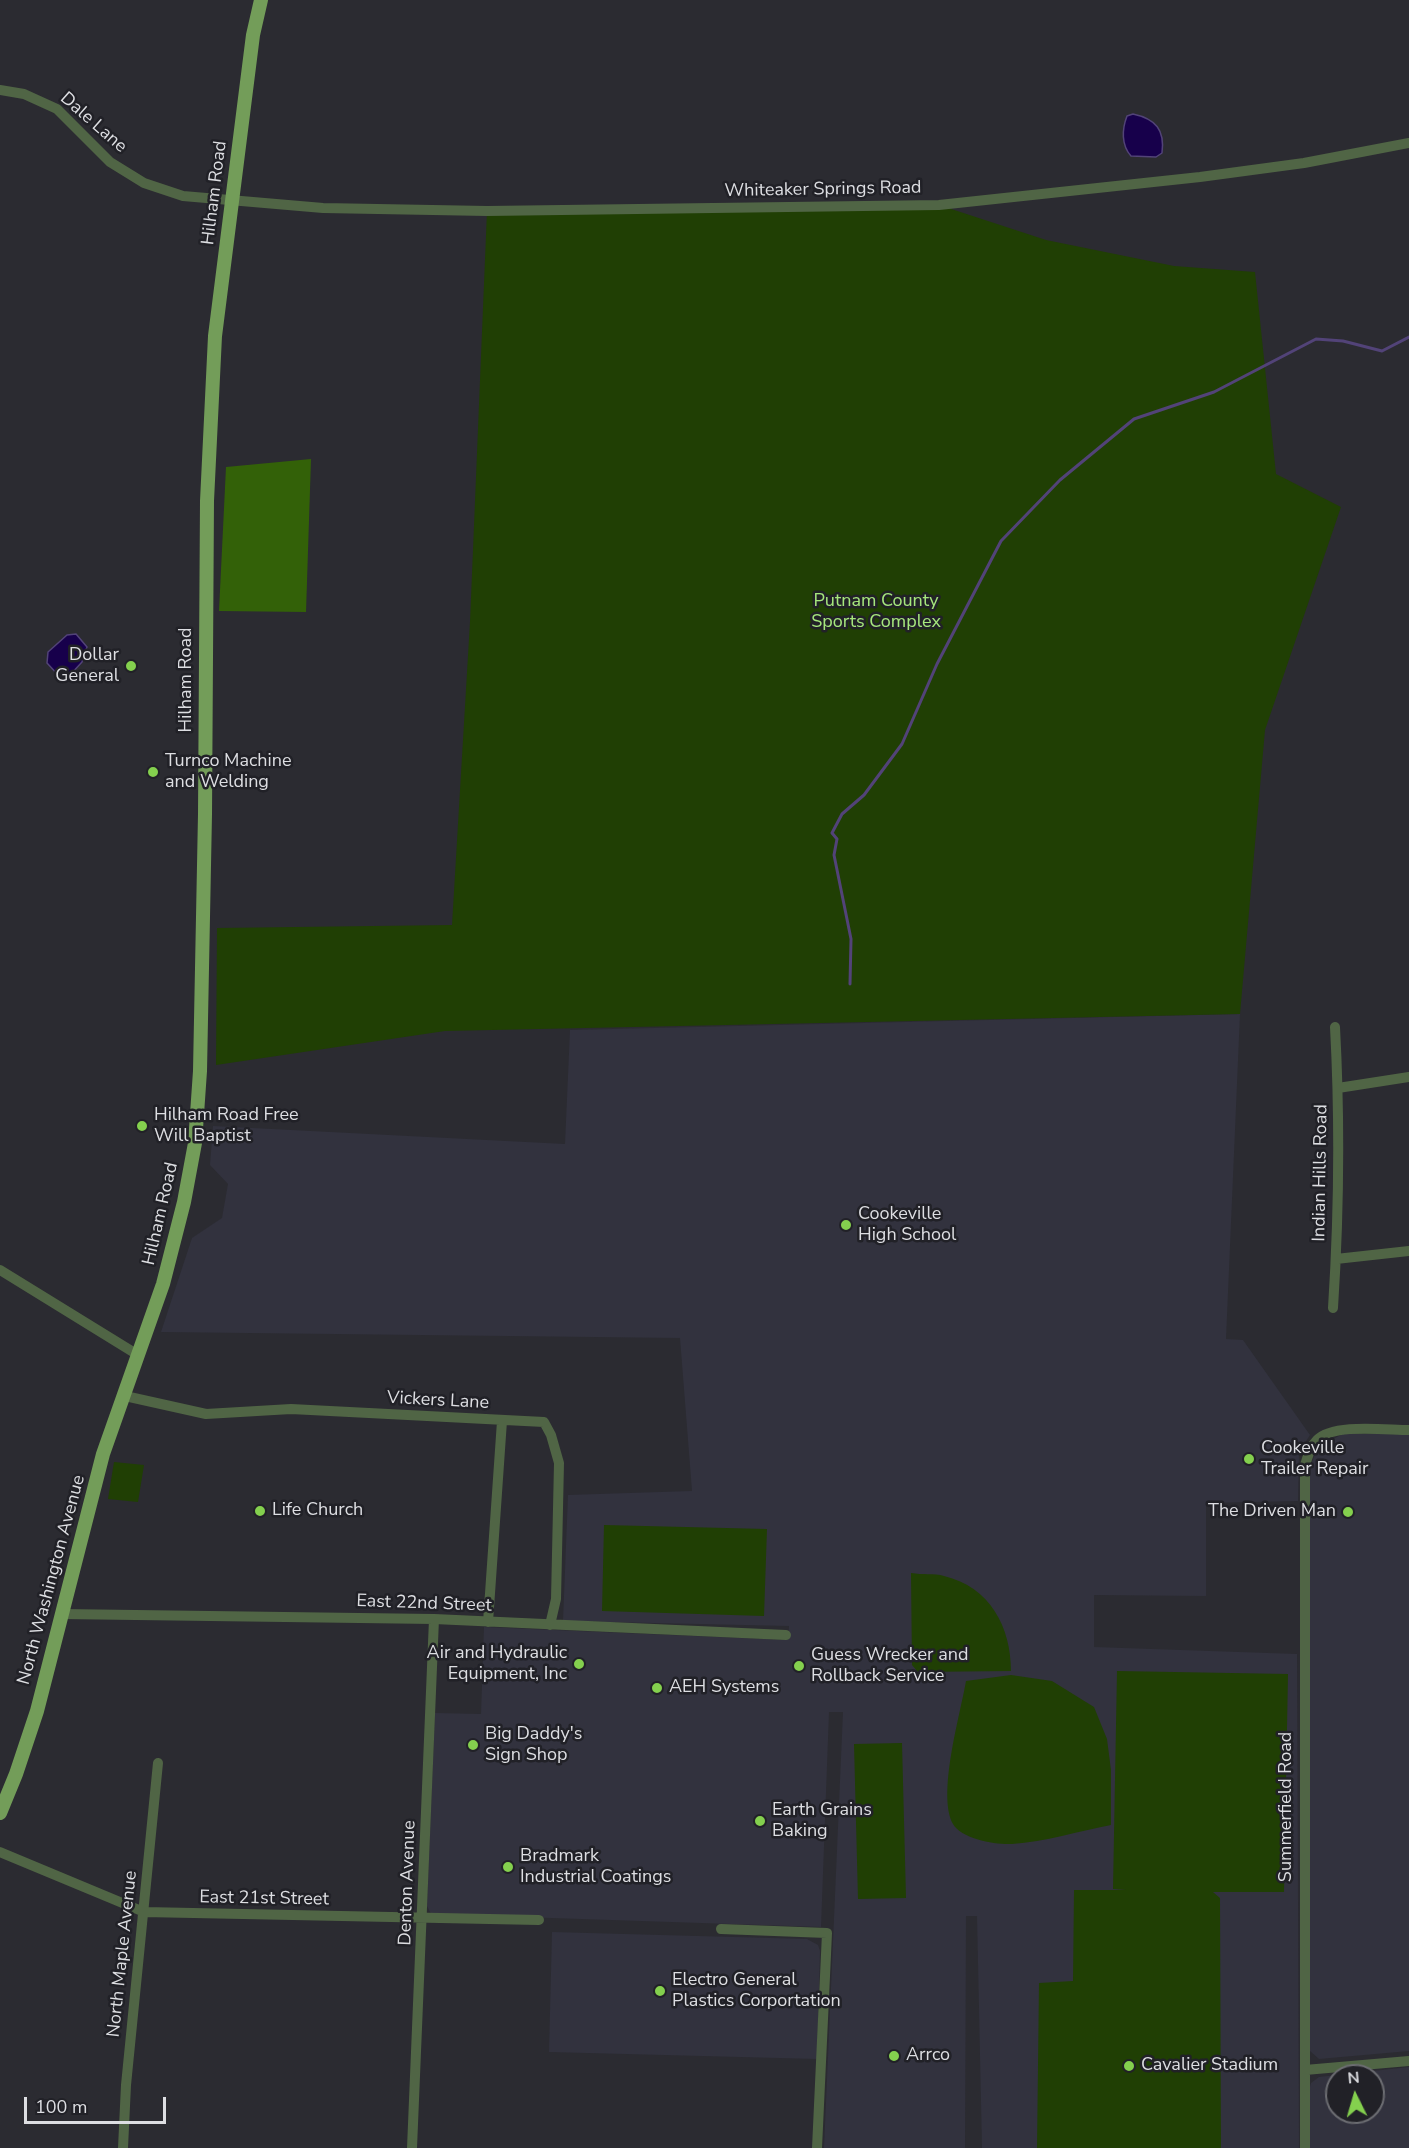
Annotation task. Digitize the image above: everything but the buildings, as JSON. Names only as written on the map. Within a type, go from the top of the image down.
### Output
[{"type":"main road","name":"Hilham Road","points":[[138,1355],[163,1284],[184,1202],[195,1143],[200,1071],[205,814],[207,501],[215,336],[253,35],[261,0]]},
{"type":"main road","name":"North Washington Avenue","points":[[0,1813],[37,1711],[103,1454],[138,1355]]},
{"type":"street","name":"Dale Lane","points":[[0,90],[24,93],[57,109],[110,162],[144,183],[183,196],[233,199]]},
{"type":"street","name":"Whiteaker Springs Road","points":[[233,199],[323,208],[487,211],[939,205],[1111,189],[1218,175],[1304,163],[1409,143]]},
{"type":"street","name":"Indian Hills Road","points":[[1333,1308],[1336,1259],[1338,1088],[1335,1027]]},
{"type":"street","name":"Indian Hills Road","points":[[1338,1088],[1409,1077]]},
{"type":"street","name":"Indian Hills Road","points":[[1336,1259],[1409,1251]]},
{"type":"street","points":[[0,1270],[138,1355]]},
{"type":"street","name":"Vickers Lane","points":[[125,1396],[206,1414],[291,1409],[544,1422],[559,1463],[556,1599],[550,1625]]},
{"type":"street","points":[[488,1622],[502,1420]]},
{"type":"street","name":"Summerfield Road","points":[[1305,2148],[1305,1465],[1309,1450],[1317,1439],[1328,1433],[1343,1430],[1409,1430]]},
{"type":"street","name":"East 22nd Street","points":[[61,1614],[434,1619],[786,1635]]},
{"type":"street","name":"Denton Avenue","points":[[412,2148],[434,1619]]},
{"type":"street","name":"North Maple Avenue","points":[[123,2148],[126,2085],[158,1763]]},
{"type":"street","name":"East 21st Street","points":[[0,1852],[144,1912],[539,1920]]},
{"type":"street","points":[[721,1929],[827,1933],[817,2148]]},
{"type":"street","points":[[1305,2070],[1409,2061]]},
{"type":"shaded area","points":[[1133,114],[1153,122],[1160,132],[1162,153],[1156,157],[1131,156],[1125,147],[1124,126],[1127,116]]},
{"type":"shaded area","points":[[76,634],[87,647],[82,662],[71,674],[59,676],[47,663],[48,652],[67,635]]},
{"type":"shaded area","name":"Cookeville High School","points":[[1240,1014],[1226,1339],[1243,1340],[1310,1435],[1299,1452],[1298,1501],[1206,1503],[1206,1596],[1094,1595],[1094,1647],[1297,1654],[1299,2148],[982,2148],[977,1916],[966,1916],[965,2148],[824,2148],[843,1712],[829,1712],[821,1927],[431,1914],[427,1906],[435,1713],[481,1714],[484,1627],[788,1640],[789,1626],[563,1621],[568,1495],[692,1491],[680,1338],[161,1332],[192,1238],[222,1218],[228,1184],[210,1165],[213,1126],[565,1144],[570,1030]]},
{"type":"shaded area","points":[[1343,1434],[1409,1434],[1409,2051],[1319,2059],[1310,2051],[1308,1473],[1315,1454],[1325,1443]]},
{"type":"shaded area","points":[[552,1932],[807,1939],[818,1945],[820,1951],[817,2059],[549,2052]]},
{"type":"shaded area","points":[[1409,2067],[1409,2148],[1309,2148],[1308,2093],[1311,2083],[1319,2077],[1325,2076],[1325,2124],[1385,2124],[1385,2070]]},
{"type":"green space","name":"Putnam County Sports Complex","points":[[939,205],[1046,240],[1174,266],[1255,272],[1276,474],[1341,507],[1265,730],[1240,1014],[445,1031],[216,1065],[217,928],[452,925],[470,622],[487,211]]},
{"type":"green space","points":[[311,459],[306,612],[219,611],[226,467]]},
{"type":"green space","points":[[114,1462],[144,1465],[138,1502],[108,1499]]},
{"type":"green space","points":[[604,1525],[767,1529],[764,1616],[602,1611]]},
{"type":"green space","points":[[911,1573],[940,1575],[960,1581],[985,1599],[995,1611],[1002,1625],[1007,1639],[1011,1671],[918,1672],[912,1665]]},
{"type":"green space","points":[[1117,1671],[1288,1674],[1284,1892],[1213,1892],[1220,1898],[1221,2148],[1037,2148],[1039,1983],[1073,1981],[1074,1890],[1126,1890],[1113,1889]]},
{"type":"green space","points":[[1011,1675],[1052,1681],[1094,1707],[1107,1739],[1111,1770],[1111,1825],[1037,1841],[1005,1844],[963,1834],[953,1824],[947,1794],[948,1775],[966,1681]]},
{"type":"green space","points":[[902,1743],[906,1898],[858,1899],[854,1744]]},
{"type":"waterway","points":[[850,984],[851,939],[834,855],[837,839],[832,833],[842,814],[864,795],[902,744],[937,664],[1001,541],[1060,480],[1134,419],[1214,392],[1316,339],[1343,341],[1382,351],[1409,337]]},
{"type":"place","name":"Dollar General","points":[[131,666]]},
{"type":"place","name":"Turnco Machine and Welding","points":[[153,772]]},
{"type":"place","name":"Hilham Road Free Will Baptist","points":[[142,1126]]},
{"type":"place","name":"Cookeville High School","points":[[846,1225]]},
{"type":"place","name":"Cookeville Trailer Repair","points":[[1249,1459]]},
{"type":"place","name":"Life Church","points":[[260,1511]]},
{"type":"place","name":"The Driven Man","points":[[1348,1512]]},
{"type":"place","name":"Air and Hydraulic Equipment, Inc","points":[[579,1664]]},
{"type":"place","name":"Guess Wrecker and Rollback Service","points":[[799,1666]]},
{"type":"place","name":"AEH Systems","points":[[657,1688]]},
{"type":"place","name":"Big Daddy's Sign Shop","points":[[473,1745]]},
{"type":"place","name":"Earth Grains Baking","points":[[760,1821]]},
{"type":"place","name":"Bradmark Industrial Coatings","points":[[508,1867]]},
{"type":"place","name":"Electro General Plastics Corportation","points":[[660,1991]]},
{"type":"place","name":"Arrco","points":[[894,2056]]},
{"type":"place","name":"Cavalier Stadium","points":[[1129,2066]]}]
